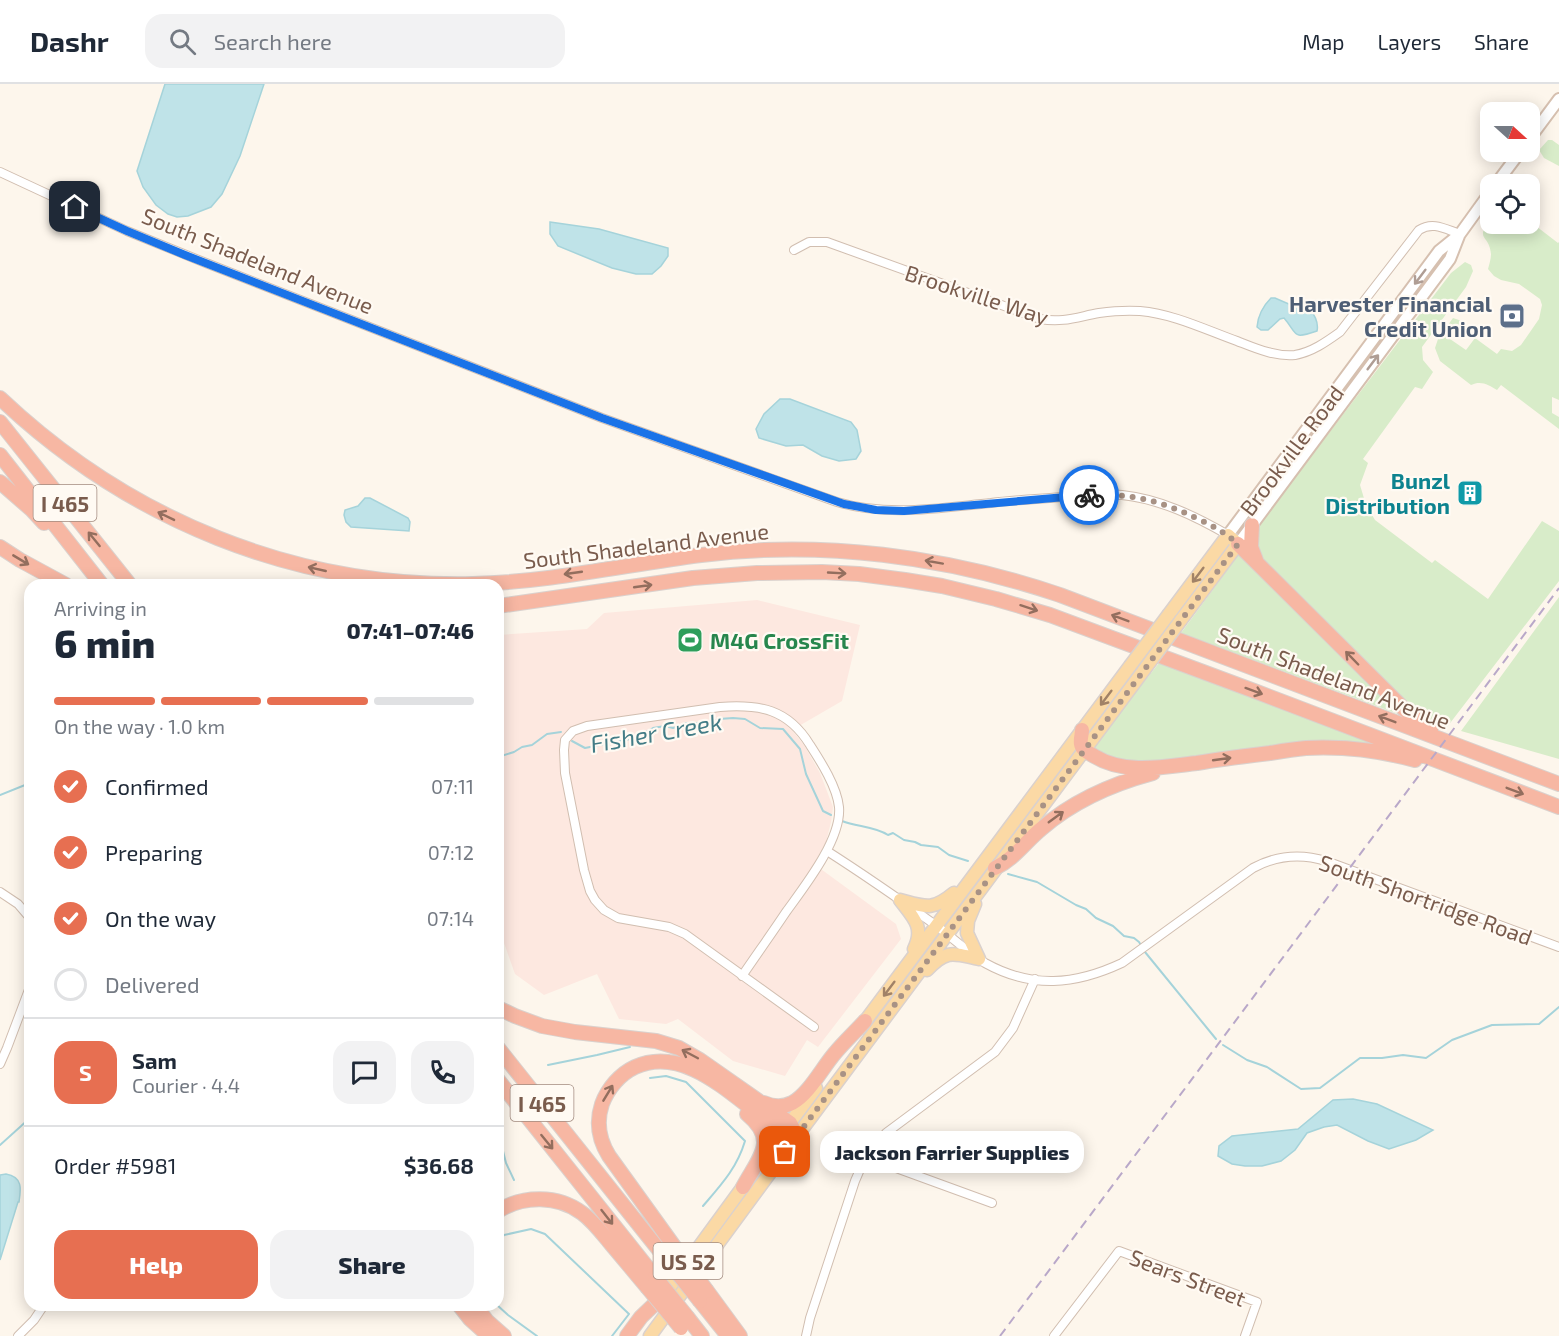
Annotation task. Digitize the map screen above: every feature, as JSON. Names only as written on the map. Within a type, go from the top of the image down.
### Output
[{"type":"highway","name":"South Shadeland Avenue","points":[[0,398],[39,433],[102,480],[180,522],[268,556],[344,574],[379,579]]},
{"type":"highway","name":"I 465","points":[[0,422],[125,579]]},
{"type":"highway","name":"I 465","points":[[0,455],[97,579]]},
{"type":"highway","points":[[0,482],[32,510],[97,579]]},
{"type":"highway","points":[[1252,525],[1251,547],[1259,565]]},
{"type":"highway","points":[[1233,540],[1405,710],[1430,729],[1481,755]]},
{"type":"highway","points":[[0,547],[54,579]]},
{"type":"highway","name":"South Shadeland Avenue","points":[[504,582],[699,555],[785,549],[834,550],[931,561],[996,575],[1060,595],[1559,784]]},
{"type":"highway","name":"South Shadeland Avenue","points":[[504,605],[693,578],[748,573],[822,572],[914,581],[986,596],[1050,615],[1559,807]]},
{"type":"highway","points":[[1082,730],[1081,744],[1084,750],[1100,760],[1124,767],[1147,769],[1304,748],[1346,747],[1387,753],[1480,778]]},
{"type":"highway","points":[[995,868],[1006,863],[1039,830],[1080,801],[1118,784],[1182,765]]},
{"type":"highway","points":[[504,1011],[542,1026],[656,1041],[672,1046],[700,1060],[758,1101],[790,1130]]},
{"type":"highway","points":[[758,1101],[778,1107],[797,1100],[835,1053],[865,1021]]},
{"type":"highway","name":"I 465","points":[[504,1055],[671,1254],[703,1296],[728,1336]]},
{"type":"highway","name":"US 52","points":[[671,1254],[606,1151],[599,1132],[601,1108],[608,1092],[619,1079],[632,1069],[652,1062],[681,1064],[698,1072],[756,1122],[764,1136],[764,1149],[743,1187]]},
{"type":"highway","points":[[698,1072],[790,1130]]},
{"type":"highway","name":"I 465","points":[[504,1088],[685,1327],[702,1336]]},
{"type":"highway","name":"US 52","points":[[504,1209],[517,1202],[537,1199],[569,1205],[584,1214],[651,1282]]},
{"type":"highway","name":"US 52","points":[[703,1296],[740,1336]]},
{"type":"highway","points":[[627,1336],[640,1317],[661,1298]]},
{"type":"highway","points":[[464,1311],[489,1336]]},
{"type":"highway","points":[[480,1311],[504,1336]]},
{"type":"main road","points":[[1540,125],[1559,99]]},
{"type":"main road","name":"Brookville Road","points":[[633,1336],[743,1187],[907,987],[968,882],[1169,614],[1233,540],[1252,525],[1450,259],[1460,234],[1480,206]]},
{"type":"main road","name":"Brookville Road","points":[[650,1336],[865,1021],[906,966],[978,893],[1181,620],[1233,540],[1439,251],[1460,234]]},
{"type":"main road","points":[[900,900],[932,906],[945,901],[968,882]]},
{"type":"main road","points":[[978,893],[967,927],[968,936],[980,959]]},
{"type":"main road","points":[[900,900],[915,921],[919,931],[917,944],[906,966]]},
{"type":"main road","points":[[907,987],[936,960],[948,954],[963,954],[980,959]]},
{"type":"street","name":"South Shadeland Avenue","points":[[0,172],[127,231],[226,271],[602,418],[837,502],[870,509],[904,511],[1088,495],[1121,495],[1153,501],[1177,509],[1207,523],[1233,540]]},
{"type":"street","name":"Brookville Way","points":[[794,250],[809,242],[827,242],[1040,319],[1070,320],[1118,311],[1150,313],[1176,319],[1260,350],[1293,355],[1324,344],[1340,332],[1419,230],[1434,225],[1460,234]]},
{"type":"street","points":[[742,976],[817,868],[835,830],[839,813],[836,795],[821,762],[803,733],[788,719],[775,713],[746,706],[720,706],[573,730],[568,735],[564,746],[565,773],[584,870],[593,897],[605,911],[622,919],[680,931],[742,976],[814,1027]]},
{"type":"street","name":"South Shortridge Road","points":[[827,851],[900,900],[980,959],[1009,973],[1035,979],[1053,981],[1078,979],[1100,973],[1122,963],[1253,868],[1274,859],[1300,855],[1326,861],[1559,947]]},
{"type":"street","points":[[0,892],[24,911]]},
{"type":"street","points":[[806,1336],[851,1192],[871,1149],[886,1132],[994,1052],[1013,1028],[1035,979]]},
{"type":"street","points":[[0,1064],[24,1004]]},
{"type":"street","points":[[866,1158],[992,1203]]},
{"type":"street","name":"Sears Street","points":[[1054,1336],[1119,1251],[1257,1302],[1245,1336]]},
{"type":"street","points":[[18,1336],[40,1311]]},
{"type":"shaded area","points":[[757,600],[860,625],[842,701],[792,730],[804,745],[820,773],[833,807],[826,842],[814,864],[896,924],[901,939],[818,1047],[807,1040],[785,1076],[733,1061],[678,1019],[666,1024],[619,1019],[597,974],[544,995],[515,974],[504,943],[504,635],[587,629],[604,613]]},
{"type":"green space","points":[[1548,140],[1559,145],[1559,166],[1544,158],[1540,149]]},
{"type":"green space","points":[[1540,229],[1559,242],[1559,400],[1552,397],[1552,413],[1559,417],[1559,429],[1501,385],[1497,390],[1482,383],[1471,385],[1440,361],[1435,348],[1438,339],[1453,318],[1462,321],[1450,339],[1466,350],[1475,338],[1497,354],[1501,349],[1512,351],[1521,345],[1539,319],[1542,305],[1540,299],[1519,284],[1494,276],[1488,269],[1491,254],[1483,234],[1540,234]]},
{"type":"green space","points":[[1465,262],[1471,265],[1473,271],[1466,287],[1422,347],[1423,360],[1433,372],[1422,389],[1415,387],[1363,459],[1368,463],[1360,485],[1366,505],[1375,520],[1432,563],[1435,560],[1488,599],[1542,521],[1559,531],[1559,581],[1444,731],[1413,710],[1263,561],[1256,543],[1256,535],[1268,510],[1290,480],[1293,480],[1451,273]]},
{"type":"green space","points":[[1239,554],[1406,717],[1181,633]]},
{"type":"green space","points":[[1559,597],[1559,759],[1461,731]]},
{"type":"green space","points":[[1159,663],[1398,750],[1157,763],[1123,761],[1099,752],[1093,746]]},
{"type":"water","points":[[165,84],[264,84],[240,156],[222,194],[211,207],[188,216],[177,217],[168,214],[156,205],[143,187],[137,171]]},
{"type":"water","points":[[550,222],[599,229],[668,248],[668,256],[652,274],[636,274],[612,268],[558,246],[550,234]]},
{"type":"water","points":[[1271,298],[1309,308],[1317,321],[1317,331],[1303,335],[1296,334],[1284,318],[1268,330],[1261,330],[1257,327],[1258,319]]},
{"type":"water","points":[[780,399],[790,399],[851,422],[857,430],[861,451],[856,459],[839,461],[822,456],[803,445],[786,446],[759,438],[756,429],[764,414]]},
{"type":"water","points":[[365,498],[370,498],[408,518],[409,531],[351,527],[346,522],[345,510],[358,506]]},
{"type":"water","points":[[1353,1099],[1377,1104],[1433,1130],[1416,1140],[1389,1149],[1337,1125],[1307,1133],[1295,1150],[1281,1161],[1262,1166],[1232,1164],[1218,1156],[1219,1146],[1232,1136],[1298,1129],[1333,1100]]},
{"type":"water","points":[[6,1174],[18,1181],[20,1193],[0,1260],[0,1175]]},
{"type":"waterway","name":"Fisher Creek","points":[[572,741],[585,748],[635,738],[653,728],[665,726],[673,728],[687,723],[708,723],[733,718],[745,719],[760,728],[783,729],[800,749],[806,774],[823,811],[831,815]]},
{"type":"waterway","name":"Fisher Creek","points":[[504,755],[532,745],[547,734],[561,732]]},
{"type":"waterway","name":"Fisher Creek","points":[[0,795],[24,785]]},
{"type":"waterway","name":"Fisher Creek","points":[[842,821],[888,835],[893,833],[904,840],[921,845],[938,847],[949,855],[968,861]]},
{"type":"waterway","name":"Fisher Creek","points":[[1008,874],[1037,882],[1086,909],[1124,936],[1134,938],[1216,1039]]},
{"type":"waterway","name":"Fisher Creek","points":[[1223,1045],[1247,1060],[1267,1067],[1301,1089],[1320,1088],[1360,1058],[1403,1055],[1426,1058],[1452,1040],[1492,1025],[1539,1024],[1559,1007]]},
{"type":"waterway","points":[[548,1065],[630,1047]]},
{"type":"waterway","points":[[650,1078],[666,1076],[686,1082],[745,1141],[733,1168],[703,1206]]},
{"type":"waterway","points":[[0,1145],[24,1123]]},
{"type":"waterway","points":[[504,1155],[514,1180]]},
{"type":"waterway","points":[[504,1235],[531,1229],[545,1234],[629,1314],[612,1336]]},
{"type":"waterway","points":[[504,1311],[537,1336]]},
{"type":"railway","points":[[1000,1336],[1559,588]]},
{"type":"way so far","points":[[785,1152],[1238,544],[1228,535],[1207,523],[1161,503],[1121,495],[1089,495]]},
{"type":"place","name":"Harvester Financial Credit Union","points":[[1512,316]]},
{"type":"place","name":"Bunzl Distribution","points":[[1470,493]]},
{"type":"place","name":"M4G CrossFit","points":[[690,640]]},
{"type":"place","name":"Jackson Farrier Supplies","points":[[785,1152]]},
{"type":"route","points":[[75,207],[185,255],[602,418],[844,504],[876,510],[904,511],[1089,495]]}]
